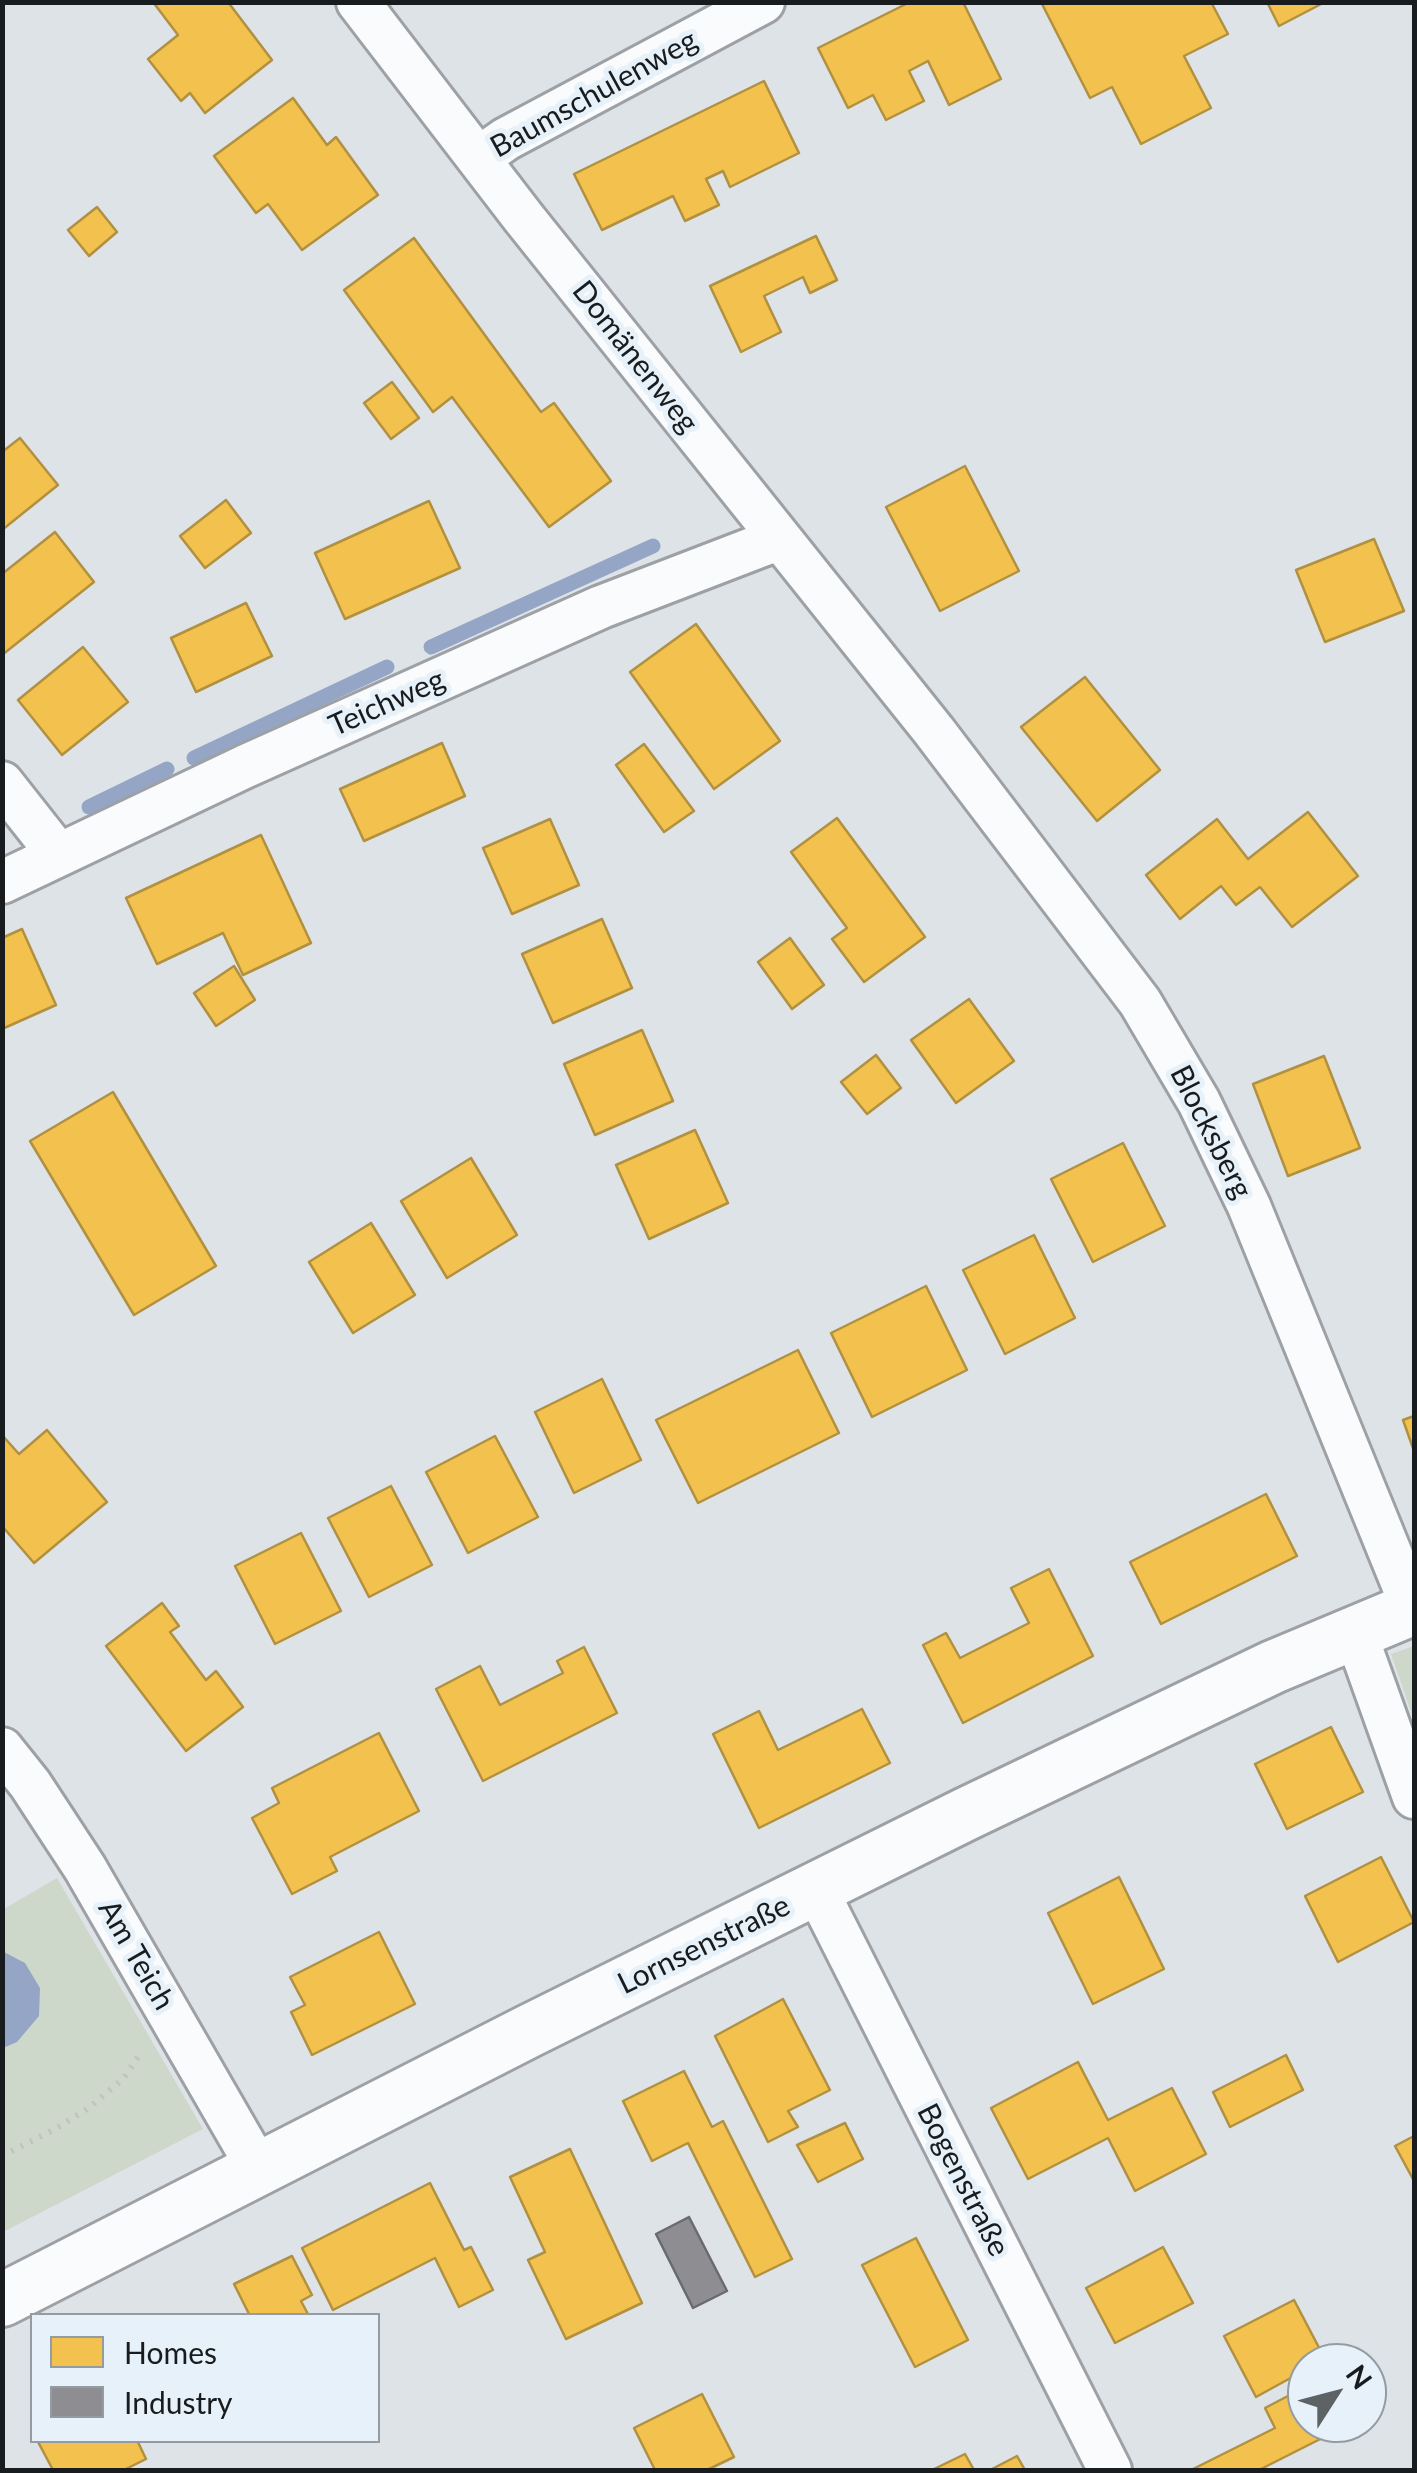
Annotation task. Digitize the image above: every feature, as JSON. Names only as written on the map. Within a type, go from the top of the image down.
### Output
[{"type":"street","name":"Domänenweg","points":[[358,2],[915,708]]},
{"type":"street","name":"Baumschulenweg","points":[[479,158],[506,139],[763,2]]},
{"type":"street","name":"Teichweg","points":[[2,882],[246,766],[600,607],[778,538]]},
{"type":"street","name":"Blocksberg","points":[[915,708],[1140,1002],[1199,1102],[1249,1206],[1414,1609]]},
{"type":"street","points":[[2,783],[58,854]]},
{"type":"street","name":"Lornsenstraße","points":[[2,2300],[966,1814],[1273,1666],[1414,1609]]},
{"type":"street","points":[[1355,1632],[1414,1797]]},
{"type":"street","name":"Am Teich","points":[[2,1749],[85,1868],[258,2168]]},
{"type":"street","name":"Bogenstraße","points":[[816,1889],[1110,2470]]},
{"type":"path","points":[[2,2156],[90,2107],[124,2078],[169,2011]]},
{"type":"green space","points":[[1414,1646],[1414,1720],[1391,1654]]},
{"type":"green space","points":[[57,1878],[203,2129],[3,2232],[2,1910]]},
{"type":"water","points":[[2,1951],[25,1963],[40,1988],[39,2016],[17,2042],[3,2048]]},
{"type":"building: Homes","points":[[153,2],[228,2],[272,60],[205,113],[190,93],[181,101],[148,59],[178,35]]},
{"type":"building: Homes","points":[[910,2],[963,2],[1001,79],[949,105],[928,61],[909,71],[924,101],[886,120],[873,95],[848,108],[818,48]]},
{"type":"building: Homes","points":[[1041,2],[1211,2],[1228,34],[1184,56],[1211,108],[1141,144],[1112,87],[1090,98]]},
{"type":"building: Homes","points":[[1267,2],[1325,2],[1279,26]]},
{"type":"building: Homes","points":[[764,81],[799,153],[730,187],[723,171],[706,179],[719,205],[685,221],[673,196],[602,230],[574,174]]},
{"type":"building: Homes","points":[[293,98],[327,145],[336,137],[378,195],[302,250],[268,204],[256,213],[214,156]]},
{"type":"building: Homes","points":[[97,207],[117,232],[89,256],[68,230]]},
{"type":"building: Homes","points":[[816,236],[837,280],[810,293],[803,277],[764,296],[781,332],[741,352],[710,286]]},
{"type":"building: Homes","points":[[414,238],[541,412],[554,403],[611,481],[549,527],[452,397],[433,412],[344,290]]},
{"type":"building: Homes","points":[[392,382],[419,418],[391,439],[364,403]]},
{"type":"building: Homes","points":[[20,438],[58,485],[2,530],[2,452]]},
{"type":"building: Homes","points":[[965,466],[1019,571],[940,611],[886,507]]},
{"type":"building: Homes","points":[[226,500],[251,533],[205,568],[180,536]]},
{"type":"building: Homes","points":[[429,501],[460,568],[345,619],[315,553]]},
{"type":"building: Homes","points":[[55,532],[94,582],[2,655],[2,574]]},
{"type":"building: Homes","points":[[1374,539],[1404,611],[1325,642],[1296,570]]},
{"type":"building: Homes","points":[[246,603],[272,656],[196,692],[171,638]]},
{"type":"building: Homes","points":[[696,624],[780,741],[714,789],[630,672]]},
{"type":"building: Homes","points":[[83,647],[128,702],[62,755],[18,700]]},
{"type":"building: Homes","points":[[1085,677],[1160,770],[1097,821],[1021,727]]},
{"type":"building: Homes","points":[[442,743],[465,796],[364,841],[340,789]]},
{"type":"building: Homes","points":[[644,744],[694,811],[664,832],[616,765]]},
{"type":"building: Homes","points":[[1308,812],[1358,876],[1292,927],[1260,887],[1236,905],[1221,886],[1180,919],[1146,875],[1217,819],[1248,859]]},
{"type":"building: Homes","points":[[837,818],[925,937],[864,982],[832,939],[847,928],[791,852]]},
{"type":"building: Homes","points":[[550,819],[579,885],[512,914],[483,848]]},
{"type":"building: Homes","points":[[261,835],[311,943],[243,975],[223,933],[157,964],[126,898]]},
{"type":"building: Homes","points":[[602,919],[632,988],[553,1023],[522,954]]},
{"type":"building: Homes","points":[[22,929],[56,1005],[2,1029],[2,938]]},
{"type":"building: Homes","points":[[790,938],[824,985],[792,1009],[758,962]]},
{"type":"building: Homes","points":[[234,966],[255,1000],[216,1026],[194,993]]},
{"type":"building: Homes","points":[[969,999],[1014,1061],[956,1103],[911,1040]]},
{"type":"building: Homes","points":[[642,1030],[673,1101],[595,1135],[564,1064]]},
{"type":"building: Homes","points":[[876,1055],[901,1088],[867,1114],[841,1082]]},
{"type":"building: Homes","points":[[1324,1056],[1360,1148],[1288,1176],[1253,1084]]},
{"type":"building: Homes","points":[[113,1092],[216,1266],[134,1315],[30,1141]]},
{"type":"building: Homes","points":[[695,1130],[728,1203],[649,1239],[616,1165]]},
{"type":"building: Homes","points":[[1123,1143],[1165,1226],[1093,1262],[1051,1179]]},
{"type":"building: Homes","points":[[471,1158],[517,1235],[447,1278],[401,1201]]},
{"type":"building: Homes","points":[[371,1223],[415,1295],[353,1333],[309,1262]]},
{"type":"building: Homes","points":[[1034,1235],[1075,1318],[1005,1354],[963,1270]]},
{"type":"building: Homes","points":[[926,1286],[967,1370],[872,1417],[831,1333]]},
{"type":"building: Homes","points":[[798,1350],[839,1433],[698,1503],[656,1420]]},
{"type":"building: Homes","points":[[602,1379],[641,1460],[574,1493],[535,1412]]},
{"type":"building: Homes","points":[[1414,1416],[1414,1451],[1403,1420]]},
{"type":"building: Homes","points":[[47,1430],[107,1502],[34,1563],[2,1526],[2,1435],[19,1454]]},
{"type":"building: Homes","points":[[495,1436],[538,1517],[468,1553],[426,1472]]},
{"type":"building: Homes","points":[[391,1486],[432,1565],[369,1597],[328,1518]]},
{"type":"building: Homes","points":[[1266,1494],[1297,1556],[1161,1624],[1130,1562]]},
{"type":"building: Homes","points":[[301,1533],[341,1611],[275,1644],[235,1566]]},
{"type":"building: Homes","points":[[1049,1569],[1093,1656],[963,1723],[923,1645],[946,1633],[960,1658],[1029,1623],[1011,1588]]},
{"type":"building: Homes","points":[[162,1603],[179,1626],[170,1632],[206,1680],[216,1671],[243,1707],[186,1751],[106,1646]]},
{"type":"building: Homes","points":[[584,1647],[617,1713],[483,1781],[436,1689],[480,1666],[500,1705],[563,1673],[557,1661]]},
{"type":"building: Homes","points":[[862,1709],[890,1763],[759,1828],[713,1734],[759,1711],[778,1750]]},
{"type":"building: Homes","points":[[1331,1727],[1363,1792],[1287,1829],[1255,1764]]},
{"type":"building: Homes","points":[[379,1733],[419,1811],[330,1857],[337,1871],[292,1894],[252,1818],[279,1803],[272,1788]]},
{"type":"building: Homes","points":[[1381,1857],[1414,1922],[1338,1962],[1305,1896]]},
{"type":"building: Homes","points":[[1119,1877],[1164,1969],[1093,2004],[1048,1913]]},
{"type":"building: Homes","points":[[379,1932],[415,2004],[312,2055],[291,2012],[305,2005],[290,1977]]},
{"type":"building: Homes","points":[[783,1999],[830,2090],[788,2111],[798,2127],[768,2142],[715,2036]]},
{"type":"building: Homes","points":[[1286,2055],[1303,2090],[1230,2127],[1213,2092]]},
{"type":"building: Homes","points":[[1078,2062],[1108,2120],[1172,2088],[1206,2154],[1135,2191],[1108,2138],[1028,2179],[991,2108]]},
{"type":"building: Homes","points":[[684,2071],[712,2127],[723,2121],[792,2259],[755,2277],[688,2143],[652,2161],[623,2101]]},
{"type":"building: Homes","points":[[845,2123],[863,2159],[818,2182],[797,2145]]},
{"type":"building: Homes","points":[[1414,2136],[1414,2181],[1395,2146]]},
{"type":"building: Homes","points":[[570,2149],[642,2303],[566,2339],[528,2260],[545,2252],[510,2177]]},
{"type":"building: Homes","points":[[430,2183],[464,2250],[471,2247],[493,2290],[459,2307],[435,2258],[333,2310],[302,2248]]},
{"type":"building: Homes","points":[[916,2238],[968,2340],[915,2367],[862,2265]]},
{"type":"building: Homes","points":[[1163,2247],[1193,2303],[1115,2343],[1086,2288]]},
{"type":"building: Homes","points":[[292,2256],[312,2295],[301,2301],[307,2313],[248,2313],[234,2284]]},
{"type":"building: Homes","points":[[1294,2300],[1317,2343],[1287,2343],[1287,2380],[1256,2397],[1224,2336]]},
{"type":"building: Homes","points":[[702,2394],[734,2457],[707,2470],[655,2470],[634,2428]]},
{"type":"building: Homes","points":[[1287,2396],[1287,2443],[1312,2443],[1259,2470],[1191,2470],[1275,2428],[1265,2408]]},
{"type":"building: Homes","points":[[39,2443],[138,2443],[146,2459],[124,2470],[53,2470]]},
{"type":"building: Homes","points":[[965,2454],[974,2470],[932,2470]]},
{"type":"building: Homes","points":[[1017,2456],[1025,2470],[990,2470]]},
{"type":"building: Industry","points":[[689,2217],[727,2291],[693,2308],[656,2234]]},
{"type":"waterway","points":[[431,647],[653,546]]},
{"type":"waterway","points":[[194,758],[387,667]]},
{"type":"waterway","points":[[89,807],[167,769]]}]
